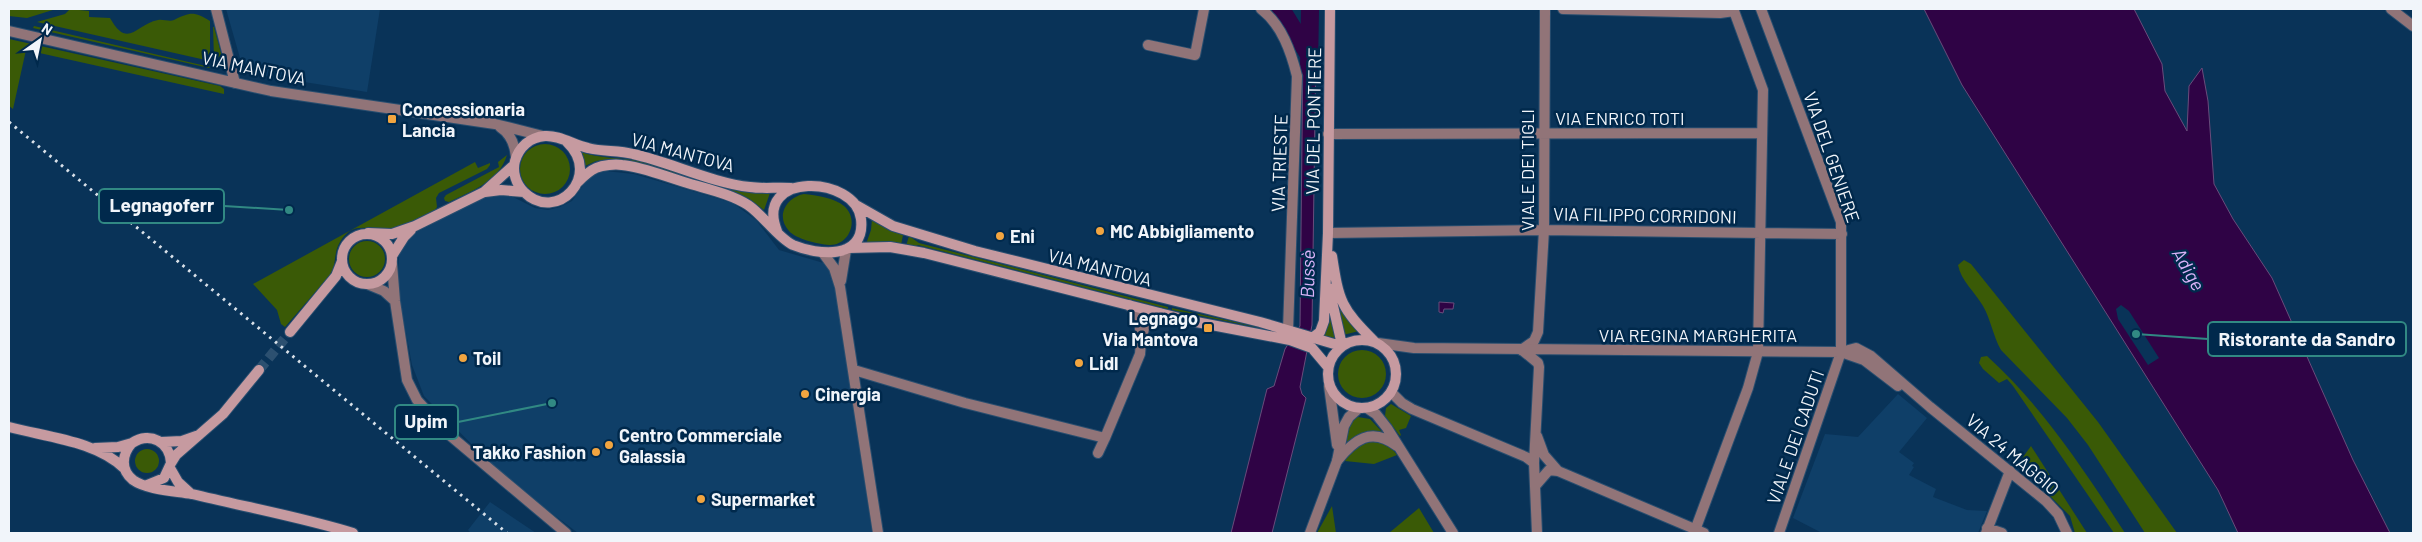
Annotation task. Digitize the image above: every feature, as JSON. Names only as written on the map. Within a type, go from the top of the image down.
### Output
[{"type":"main road","name":"VIA DEL PONTIERE","points":[[1312,343],[1324,325],[1328,233],[1330,9]]},
{"type":"main road","name":"VIA MANTOVA","points":[[543,136],[551,136],[589,148],[632,154],[749,187],[791,188],[808,185],[830,190],[844,195],[856,205],[900,229],[975,251],[1291,334],[1312,343],[1342,346]]},
{"type":"main road","points":[[290,332],[336,276],[343,252],[352,238],[368,233],[392,234],[415,226],[484,192],[515,161],[524,145],[543,136]]},
{"type":"main road","points":[[567,142],[578,156],[580,173],[578,182]]},
{"type":"main road","points":[[515,161],[516,180],[524,192]]},
{"type":"main road","name":"VIA MANTOVA","points":[[484,192],[501,190],[524,192],[540,201],[558,200],[573,190],[578,182],[596,168],[622,165],[738,200],[748,206],[793,245],[823,253],[837,253],[847,249],[890,247],[924,253],[1205,324],[1291,334]]},
{"type":"main road","points":[[777,230],[774,218],[775,205],[782,195],[791,188]]},
{"type":"main road","points":[[847,249],[854,242],[861,229],[861,219],[856,205]]},
{"type":"main road","points":[[322,294],[338,284],[362,283],[383,278],[404,236],[415,226]]},
{"type":"main road","points":[[368,233],[382,238],[387,243],[392,260]]},
{"type":"main road","name":"VIA DEL PONTIERE","points":[[1328,233],[1335,280],[1342,305],[1351,318],[1376,343]]},
{"type":"main road","points":[[342,260],[347,273],[362,283]]},
{"type":"main road","name":"VIA DEL PONTIERE","points":[[1326,272],[1342,346]]},
{"type":"main road","points":[[1355,340],[1376,343],[1389,353],[1394,362],[1396,372],[1391,392],[1383,401],[1363,408],[1339,399],[1329,386],[1328,367],[1331,358],[1342,346],[1355,340]]},
{"type":"main road","points":[[1312,343],[1328,367]]},
{"type":"main road","points":[[147,485],[159,482],[170,466],[200,434],[223,414],[259,370]]},
{"type":"main road","points":[[9,427],[84,446],[103,453],[116,461],[136,482],[353,533]]},
{"type":"main road","points":[[84,446],[103,448],[132,443],[146,438],[161,442],[182,441],[200,434]]},
{"type":"main road","points":[[161,442],[169,451],[170,466],[178,482],[191,494]]},
{"type":"main road","points":[[125,469],[124,458],[132,443]]},
{"type":"street","points":[[216,9],[235,83]]},
{"type":"street","points":[[1148,45],[1195,55],[1204,9]]},
{"type":"street","name":"VIA TRIESTE","points":[[1261,9],[1268,14],[1289,46],[1298,76],[1291,334]]},
{"type":"street","name":"VIALE DEI TIGLI","points":[[1538,332],[1544,230],[1545,9]]},
{"type":"street","points":[[1536,485],[1549,470],[1558,471],[1698,532],[1748,388],[1758,352],[1763,90],[1734,11],[1720,13],[1563,9]]},
{"type":"street","name":"VIA DEL GENIERE","points":[[1761,9],[1837,210],[1842,234],[1841,352]]},
{"type":"street","points":[[2391,9],[2413,26]]},
{"type":"street","name":"VIA MANTOVA","points":[[9,31],[271,91],[495,124],[543,136]]},
{"type":"street","points":[[495,124],[514,143],[515,161]]},
{"type":"street","name":"VIA ENRICO TOTI","points":[[1328,134],[1762,133]]},
{"type":"street","name":"VIA FILIPPO CORRIDONI","points":[[1328,233],[1544,230],[1842,234]]},
{"type":"street","points":[[840,287],[847,249]]},
{"type":"street","points":[[823,253],[834,268],[840,287],[878,533]]},
{"type":"street","points":[[392,260],[395,301],[408,380],[418,400],[447,433],[566,533]]},
{"type":"street","points":[[362,283],[384,291],[395,301]]},
{"type":"street","points":[[1098,453],[1140,354],[1139,317],[1129,305]]},
{"type":"street","points":[[1141,342],[1147,321],[1159,313]]},
{"type":"street","points":[[1537,533],[1534,462],[1538,363],[1541,357],[1552,350],[1538,332],[1534,341],[1521,350],[1538,363]]},
{"type":"street","name":"VIA REGINA MARGHERITA","points":[[1376,343],[1414,348],[1841,352]]},
{"type":"street","name":"VIA 24 MAGGIO","points":[[1841,352],[1864,360],[1930,407],[2052,507],[2066,531]]},
{"type":"street","name":"VIALE DEI CADUTI","points":[[1779,533],[1841,352]]},
{"type":"street","points":[[854,370],[965,403],[1105,438]]},
{"type":"street","points":[[1329,386],[1335,423],[1337,461]]},
{"type":"street","points":[[1391,392],[1407,407],[1534,462]]},
{"type":"street","points":[[1310,533],[1337,461],[1345,423],[1363,408],[1382,421],[1453,533]]},
{"type":"street","points":[[1536,431],[1544,455],[1558,471]]},
{"type":"street","points":[[1337,461],[1352,444],[1366,437],[1383,438],[1400,448]]},
{"type":"street","points":[[2002,533],[1986,531],[2010,471]]},
{"type":"shaded area","points":[[226,9],[380,9],[367,92],[248,73],[242,65]]},
{"type":"shaded area","points":[[605,171],[634,174],[733,203],[756,220],[779,250],[827,264],[834,278],[872,533],[578,533],[506,479],[424,396],[412,365],[398,290],[399,250],[411,235],[484,197],[498,194],[513,197],[535,208],[548,210],[560,207],[572,201],[589,177]]},
{"type":"shaded area","points":[[1898,394],[1927,418],[1899,452],[1914,463],[1912,466],[1914,467],[1909,475],[1936,489],[1933,497],[1967,510],[1987,511],[1978,533],[1822,533],[1793,518],[1825,434],[1858,437]]},
{"type":"shaded area","points":[[490,502],[536,533],[471,533],[468,530]]},
{"type":"green space","points":[[9,9],[56,9],[27,18],[9,16]]},
{"type":"green space","points":[[70,9],[89,11],[89,17],[110,18],[116,27],[127,34],[150,22],[158,20],[172,21],[184,15],[196,14],[210,21],[210,61],[37,22],[65,14]]},
{"type":"green space","points":[[34,26],[210,67],[33,28]]},
{"type":"green space","points":[[214,27],[222,57],[214,58]]},
{"type":"green space","points":[[9,39],[220,86],[224,89],[224,94],[26,50],[13,109],[9,106]]},
{"type":"green space","points":[[545,144],[554,146],[565,155],[570,169],[568,178],[559,189],[545,194],[536,192],[525,183],[520,169],[522,160],[531,149]]},
{"type":"green space","points":[[581,152],[595,156],[639,161],[721,187],[754,193],[770,193],[764,210],[748,198],[733,191],[643,165],[611,159],[596,161],[585,166]]},
{"type":"green space","points":[[507,155],[498,172],[491,179],[466,194],[449,202],[445,201],[446,195],[499,167],[498,162]]},
{"type":"green space","points":[[475,162],[478,168],[490,163],[490,165],[487,169],[439,193],[436,198],[437,207],[435,210],[412,223],[389,230],[359,228],[346,234],[336,250],[334,267],[330,275],[285,327],[281,324],[277,310],[253,284]]},
{"type":"green space","points":[[804,194],[831,199],[844,206],[849,212],[852,225],[847,237],[836,244],[819,244],[802,239],[789,231],[783,219],[785,208],[793,199]]},
{"type":"green space","points":[[872,219],[888,230],[903,235],[901,245],[866,244],[871,230]]},
{"type":"green space","points":[[909,236],[919,243],[1168,307],[1168,309],[918,245],[912,248],[906,246]]},
{"type":"green space","points":[[367,241],[374,242],[380,246],[384,252],[384,266],[380,272],[374,276],[367,277],[360,276],[354,272],[350,266],[349,259],[350,252],[354,246],[360,242]]},
{"type":"green space","points":[[1964,260],[1971,264],[2098,422],[2177,533],[2145,533],[2088,445],[2067,418],[2001,350],[1983,306],[1960,271],[1958,265]]},
{"type":"green space","points":[[1172,308],[1275,331],[1172,310]]},
{"type":"green space","points":[[1342,310],[1359,331],[1343,335],[1337,311]]},
{"type":"green space","points":[[1330,312],[1336,338],[1323,336],[1327,329],[1328,313]]},
{"type":"green space","points":[[1362,350],[1371,352],[1379,357],[1384,365],[1386,374],[1384,383],[1379,391],[1371,396],[1362,398],[1353,396],[1345,391],[1340,383],[1338,374],[1340,365],[1345,357],[1353,352]]},
{"type":"green space","points":[[1987,356],[2026,396],[2062,440],[2125,533],[2114,533],[2007,379],[1999,383],[1983,369],[1979,363],[1981,357]]},
{"type":"green space","points":[[1391,404],[1411,416],[1406,428],[1399,430],[1400,436],[1385,416],[1386,408]]},
{"type":"green space","points":[[1358,417],[1370,419],[1383,433],[1365,433],[1347,442],[1348,428]]},
{"type":"green space","points":[[1366,441],[1383,443],[1397,455],[1374,464],[1345,461],[1350,451]]},
{"type":"green space","points":[[2031,446],[2087,533],[2075,533],[2070,516],[2018,464]]},
{"type":"green space","points":[[147,449],[156,452],[159,461],[156,470],[147,473],[138,470],[135,461],[138,452]]},
{"type":"green space","points":[[1332,506],[1336,533],[1317,533]]},
{"type":"green space","points":[[1419,508],[1434,533],[1389,533]]},
{"type":"water","name":"Adige","points":[[1924,9],[2134,9],[2162,64],[2165,91],[2187,131],[2189,86],[2202,68],[2208,101],[2214,184],[2233,219],[2272,278],[2353,460],[2390,533],[2238,533],[2218,490],[1962,85]]},
{"type":"water","points":[[1303,45],[1316,45],[1312,325],[1300,387],[1302,394],[1306,398],[1272,533],[1231,533],[1267,389],[1274,386],[1285,349],[1300,326]]},
{"type":"water","points":[[1439,302],[1454,303],[1453,309],[1444,309],[1443,313],[1439,312]]},
{"type":"pier","points":[[2121,305],[2129,311],[2159,358],[2148,365],[2118,319],[2116,309]]},
{"type":"waterway","points":[[1281,9],[1308,53]]},
{"type":"waterway","name":"Bussè","points":[[1309,68],[1310,9]]},
{"type":"tunnel","points":[[259,370],[290,332]]},
{"type":"railway","points":[[9,122],[507,533]]},
{"type":"place","name":"Concessionaria Lancia","points":[[392,119]]},
{"type":"place","name":"Legnagoferr","points":[[289,210]]},
{"type":"place","name":"MC Abbigliamento","points":[[1100,231]]},
{"type":"place","name":"Eni","points":[[1000,236]]},
{"type":"place","name":"Legnago Via Mantova","points":[[1208,328]]},
{"type":"place","name":"Ristorante da Sandro","points":[[2136,334]]},
{"type":"place","name":"Toil","points":[[463,358]]},
{"type":"place","name":"Lidl","points":[[1079,363]]},
{"type":"place","name":"Cinergia","points":[[805,394]]},
{"type":"place","name":"Upim","points":[[552,403]]},
{"type":"place","name":"Centro Commerciale Galassia","points":[[609,445]]},
{"type":"place","name":"Takko Fashion","points":[[596,452]]},
{"type":"place","name":"Supermarket","points":[[701,499]]}]
